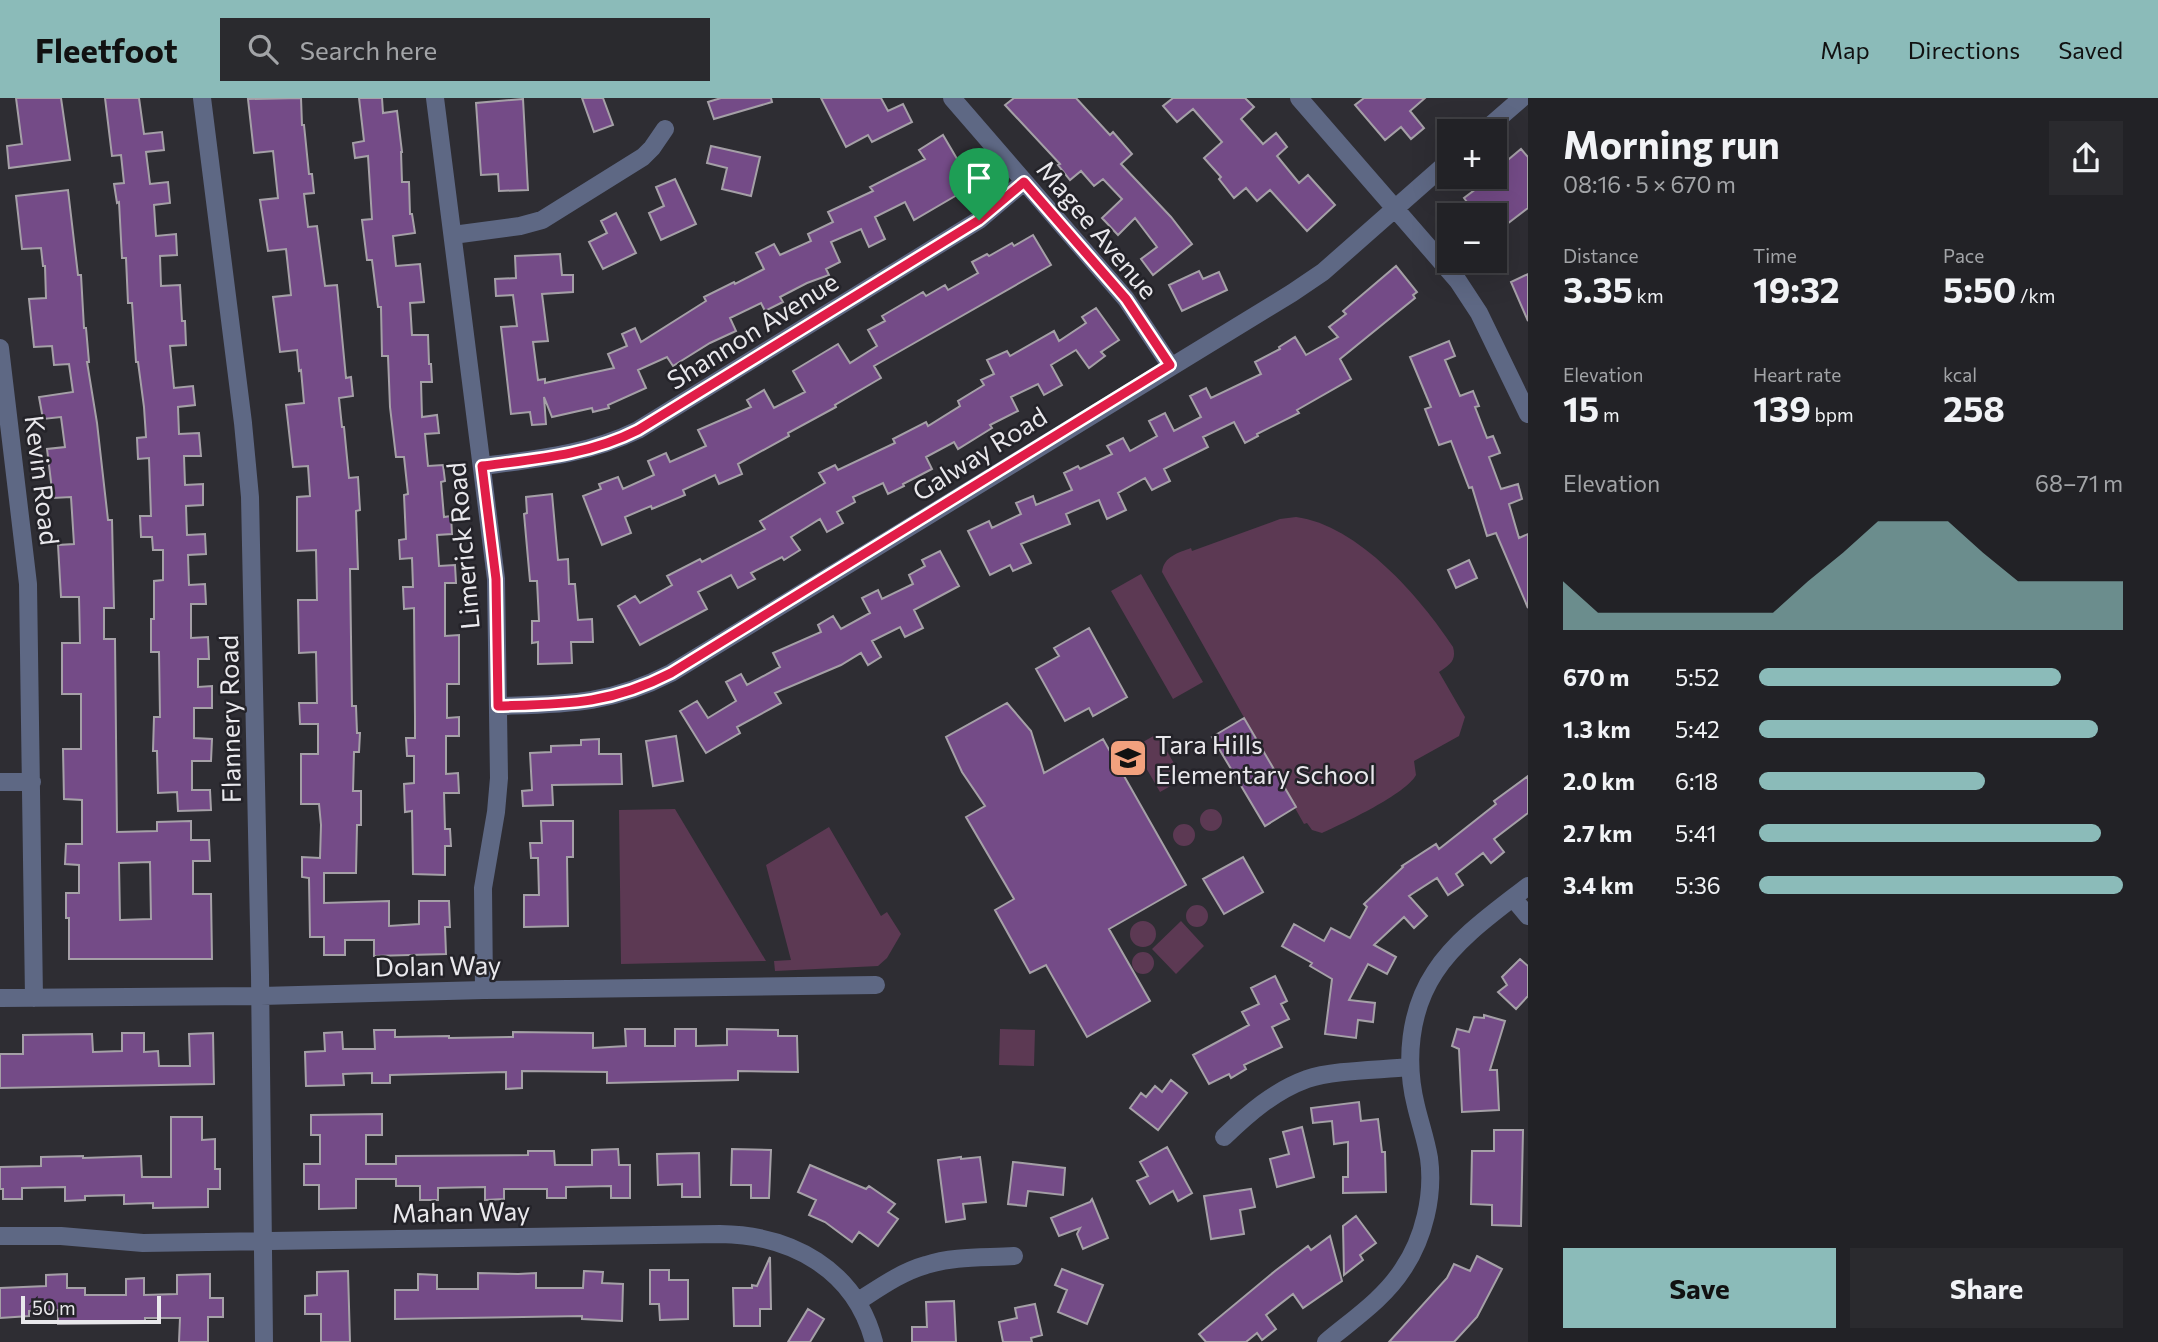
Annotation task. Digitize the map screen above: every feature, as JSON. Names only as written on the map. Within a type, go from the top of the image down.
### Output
[{"type":"street","name":"Flannery Road","points":[[202,98],[245,435],[250,497],[261,996],[261,1241],[264,1342]]},
{"type":"street","name":"Limerick Road","points":[[435,98],[496,579],[498,795],[483,888],[484,990]]},
{"type":"street","name":"Magee Avenue","points":[[952,98],[1126,299],[1170,365]]},
{"type":"street","points":[[1299,98],[1458,281],[1479,313],[1528,414]]},
{"type":"street","points":[[1498,119],[1522,98]]},
{"type":"street","points":[[453,235],[520,226],[542,220],[643,157],[665,129]]},
{"type":"street","name":"Galway Road","points":[[498,706],[570,704],[598,700],[649,685],[671,673],[1323,272],[1437,171]]},
{"type":"street","name":"Shannon Avenue","points":[[482,466],[578,452],[610,443],[638,430],[979,220],[1024,182]]},
{"type":"street","name":"Kevin Road","points":[[0,348],[27,566],[34,998]]},
{"type":"street","points":[[0,782],[32,782]]},
{"type":"street","points":[[1326,1342],[1383,1294],[1402,1271],[1424,1227],[1430,1183],[1429,1159],[1409,1068],[1413,1026],[1421,999],[1448,954],[1528,886]]},
{"type":"street","points":[[1513,898],[1528,916]]},
{"type":"street","name":"Dolan Way","points":[[0,998],[876,985]]},
{"type":"street","points":[[1224,1137],[1248,1114],[1278,1093],[1309,1078],[1409,1068]]},
{"type":"street","name":"Mahan Way","points":[[0,1236],[61,1236],[143,1243],[738,1234],[774,1240],[808,1255],[835,1275],[857,1302],[867,1320],[874,1342]]},
{"type":"street","points":[[857,1302],[900,1275],[925,1265],[954,1259],[1014,1256]]},
{"type":"shaded area","points":[[1296,517],[1319,523],[1364,549],[1406,586],[1424,607],[1453,647],[1453,659],[1439,672],[1465,717],[1459,736],[1414,761],[1416,775],[1410,783],[1374,807],[1322,833],[1312,830],[1307,823],[1304,824],[1162,572],[1166,562],[1181,552],[1191,548],[1192,551],[1280,519]]},
{"type":"shaded area","points":[[1141,574],[1203,682],[1173,699],[1111,591]]},
{"type":"shaded area","points":[[1157,734],[1183,779],[1160,792],[1134,747]]},
{"type":"shaded area","points":[[675,809],[766,961],[621,964],[619,810]]},
{"type":"shaded area","points":[[1211,809],[1219,812],[1222,820],[1219,828],[1211,831],[1203,828],[1200,820],[1203,812]]},
{"type":"shaded area","points":[[1184,824],[1192,827],[1195,835],[1192,843],[1184,846],[1176,843],[1173,835],[1176,827]]},
{"type":"shaded area","points":[[829,827],[881,916],[887,912],[901,934],[887,958],[878,966],[775,971],[774,961],[791,960],[766,865]]},
{"type":"shaded area","points":[[1197,905],[1205,908],[1208,916],[1205,924],[1197,927],[1189,924],[1186,916],[1189,908]]},
{"type":"shaded area","points":[[1143,921],[1152,925],[1156,934],[1152,943],[1143,947],[1134,943],[1130,934],[1134,925]]},
{"type":"shaded area","points":[[1181,921],[1204,946],[1176,974],[1152,949]]},
{"type":"shaded area","points":[[1143,952],[1151,955],[1154,963],[1151,971],[1143,974],[1135,971],[1132,963],[1135,955]]},
{"type":"shaded area","points":[[1000,1029],[1035,1030],[1034,1066],[999,1065]]},
{"type":"building","points":[[16,98],[61,98],[70,160],[9,168],[7,146],[22,144]]},
{"type":"building","points":[[105,98],[139,98],[144,134],[162,132],[164,150],[146,152],[150,184],[168,182],[170,203],[154,205],[156,236],[176,234],[177,255],[160,256],[161,286],[180,285],[186,345],[170,346],[174,388],[193,386],[195,405],[178,407],[179,434],[199,433],[201,456],[184,456],[185,485],[203,484],[203,505],[186,506],[187,535],[205,534],[206,554],[188,555],[189,585],[205,584],[206,604],[191,604],[191,638],[208,637],[209,659],[198,659],[198,687],[212,686],[212,708],[194,708],[194,738],[212,739],[211,761],[192,761],[192,790],[210,790],[211,810],[178,811],[177,792],[158,793],[157,751],[153,751],[154,717],[160,717],[159,652],[151,652],[151,619],[154,619],[154,581],[163,580],[163,550],[153,550],[152,537],[141,537],[140,516],[151,516],[149,458],[138,459],[137,438],[146,437],[144,407],[136,362],[132,303],[128,303],[126,258],[122,258],[119,202],[117,203],[114,184],[124,183],[121,155],[112,156]]},
{"type":"building","points":[[301,98],[302,125],[314,193],[304,194],[308,227],[317,226],[325,286],[337,285],[346,378],[351,377],[353,396],[339,398],[349,478],[358,477],[360,510],[356,511],[358,569],[350,569],[352,706],[356,706],[357,733],[360,733],[359,752],[354,752],[353,791],[361,791],[361,825],[357,825],[356,873],[324,873],[324,903],[389,901],[389,926],[419,924],[419,901],[449,901],[450,927],[445,927],[446,954],[374,956],[374,940],[345,940],[345,955],[324,955],[324,937],[310,937],[309,878],[302,877],[302,857],[320,858],[321,825],[319,804],[301,804],[301,754],[318,754],[318,724],[300,724],[299,703],[317,703],[316,652],[299,653],[298,600],[317,600],[316,550],[297,551],[297,497],[310,496],[308,466],[293,467],[286,405],[304,403],[301,370],[299,371],[297,350],[280,352],[273,297],[291,295],[286,249],[268,251],[260,200],[278,198],[273,151],[254,153],[248,99]]},
{"type":"building","points":[[359,98],[382,98],[383,113],[397,111],[402,152],[402,182],[409,182],[410,214],[415,233],[393,236],[396,266],[420,264],[424,302],[410,303],[412,335],[428,335],[432,382],[421,382],[422,417],[437,415],[439,433],[425,434],[428,466],[443,465],[445,481],[441,482],[444,517],[451,516],[452,534],[437,535],[439,566],[455,565],[456,583],[445,583],[445,636],[459,635],[459,684],[447,684],[447,718],[459,717],[459,736],[446,736],[446,774],[458,773],[459,793],[444,793],[445,829],[450,829],[451,846],[445,846],[445,875],[413,874],[412,811],[405,812],[404,784],[414,783],[414,756],[407,756],[406,738],[415,738],[414,608],[404,609],[403,587],[413,587],[412,558],[400,559],[399,540],[406,539],[404,495],[408,494],[404,457],[396,457],[388,356],[382,356],[381,307],[378,307],[372,260],[367,260],[362,220],[372,219],[368,156],[355,158],[353,143],[364,141]]},
{"type":"building","points":[[582,98],[603,98],[613,125],[594,132]]},
{"type":"building","points":[[721,98],[771,98],[772,102],[714,119],[708,102]]},
{"type":"building","points":[[821,98],[881,98],[888,111],[903,104],[912,122],[872,142],[868,135],[846,147]]},
{"type":"building","points":[[1014,98],[1076,98],[1110,135],[1113,132],[1132,154],[1121,164],[1171,217],[1192,244],[1153,275],[1141,259],[1157,247],[1135,218],[1118,235],[1102,218],[1122,199],[1103,179],[1094,186],[1081,171],[1070,180],[1058,165],[1060,164],[1005,105]]},
{"type":"building","points":[[1173,98],[1245,98],[1254,107],[1241,119],[1263,144],[1276,133],[1287,147],[1277,156],[1299,183],[1308,175],[1335,205],[1307,231],[1270,190],[1257,201],[1246,188],[1234,198],[1219,179],[1221,177],[1204,158],[1222,142],[1193,109],[1177,122],[1163,106]]},
{"type":"building","points":[[1364,98],[1425,98],[1410,111],[1424,128],[1411,139],[1401,127],[1385,140],[1355,105]]},
{"type":"building","points":[[523,99],[528,190],[499,191],[498,174],[481,175],[476,103]]},
{"type":"building","points":[[943,135],[970,181],[954,190],[957,195],[914,220],[905,202],[875,217],[885,239],[869,247],[861,229],[831,242],[840,262],[826,269],[829,275],[780,297],[783,302],[765,311],[761,303],[730,318],[736,331],[710,343],[673,366],[667,357],[638,370],[646,388],[608,405],[609,408],[593,412],[592,408],[552,417],[544,397],[546,424],[532,425],[530,412],[511,414],[501,327],[517,326],[513,295],[496,296],[495,279],[516,278],[515,256],[560,254],[562,275],[573,275],[573,292],[542,294],[548,341],[533,342],[538,380],[545,379],[545,383],[614,368],[608,354],[627,346],[622,334],[635,328],[641,342],[706,301],[704,297],[764,269],[756,253],[774,244],[780,255],[811,241],[808,234],[833,222],[828,212],[873,191],[870,187],[925,159],[919,150]]},
{"type":"building","points":[[711,146],[760,157],[751,196],[722,189],[727,168],[707,163]]},
{"type":"building","points":[[1521,149],[1528,157],[1528,208],[1507,224],[1507,203],[1468,203],[1464,198],[1476,189],[1507,189],[1507,161]]},
{"type":"building","points":[[675,179],[696,224],[661,240],[649,213],[664,206],[656,187]]},
{"type":"building","points":[[68,190],[78,275],[81,275],[87,362],[108,520],[112,520],[114,608],[104,608],[104,639],[115,639],[117,832],[157,831],[157,822],[191,821],[191,840],[209,840],[210,861],[193,861],[193,894],[211,894],[212,959],[69,959],[66,893],[79,893],[79,865],[65,864],[66,844],[82,844],[82,800],[64,799],[63,749],[81,749],[81,694],[62,694],[62,643],[80,643],[79,597],[61,597],[58,545],[74,544],[71,497],[53,498],[47,449],[65,447],[61,417],[43,419],[39,397],[73,392],[69,364],[54,365],[52,346],[34,347],[29,299],[46,298],[45,266],[41,248],[22,249],[16,196]],"holes":[[[150,862],[151,919],[120,920],[119,863]]]},
{"type":"building","points":[[616,213],[636,253],[603,269],[589,242],[607,233],[601,221]]},
{"type":"building","points":[[1033,235],[1051,265],[874,366],[881,378],[788,433],[789,436],[738,464],[742,474],[719,484],[715,475],[683,490],[685,495],[625,517],[631,533],[602,545],[583,496],[601,489],[599,484],[618,477],[623,489],[654,475],[648,461],[666,453],[670,462],[706,446],[698,430],[751,407],[747,400],[764,390],[774,408],[805,392],[793,371],[838,344],[850,363],[877,346],[868,330],[885,321],[882,316],[923,292],[926,296],[945,285],[948,290],[978,273],[972,262],[1012,243],[1014,246]]},
{"type":"building","points":[[1396,266],[1417,292],[1413,295],[1415,298],[1340,359],[1351,379],[1297,410],[1299,413],[1245,443],[1234,422],[1203,437],[1208,447],[1164,469],[1170,481],[1152,490],[1145,478],[1118,493],[1126,510],[1107,519],[1099,500],[1066,514],[1070,524],[1021,544],[1031,563],[1013,571],[1010,565],[990,575],[968,531],[989,521],[992,528],[1021,514],[1016,503],[1033,496],[1036,505],[1072,490],[1064,473],[1078,466],[1080,469],[1112,454],[1107,446],[1123,438],[1130,451],[1157,436],[1149,421],[1165,413],[1174,431],[1201,417],[1190,396],[1206,388],[1211,398],[1261,374],[1255,362],[1280,349],[1279,347],[1295,337],[1306,355],[1338,337],[1329,327],[1346,314],[1343,311]]},
{"type":"building","points":[[1199,271],[1203,279],[1219,272],[1227,290],[1182,311],[1169,285]]},
{"type":"building","points":[[1528,274],[1528,321],[1511,282]]},
{"type":"building","points":[[1096,308],[1119,340],[1101,352],[1105,356],[1089,368],[1076,350],[1051,365],[1062,385],[1044,395],[1038,384],[1011,397],[1018,411],[990,425],[992,428],[958,449],[954,442],[926,457],[932,469],[888,494],[883,483],[853,497],[855,502],[837,512],[843,523],[827,532],[820,519],[791,537],[800,550],[784,560],[782,557],[751,573],[755,579],[738,588],[731,575],[698,592],[707,609],[640,645],[618,606],[635,596],[640,603],[672,585],[667,576],[700,559],[702,562],[765,529],[760,521],[825,483],[819,473],[835,465],[838,470],[895,443],[893,439],[926,422],[928,426],[960,406],[958,401],[984,385],[981,380],[994,374],[987,360],[1007,351],[1010,356],[1054,331],[1059,341],[1086,323],[1082,317]]},
{"type":"building","points":[[1449,341],[1455,356],[1445,360],[1460,396],[1473,391],[1479,406],[1475,407],[1487,438],[1493,436],[1500,453],[1489,457],[1501,489],[1518,484],[1522,499],[1509,504],[1519,538],[1528,534],[1528,608],[1496,533],[1487,536],[1472,487],[1469,488],[1451,441],[1439,445],[1425,409],[1431,407],[1410,357]]},
{"type":"building","points":[[552,494],[558,560],[568,559],[569,584],[575,584],[578,620],[592,619],[593,642],[571,642],[572,663],[538,664],[538,642],[532,643],[532,621],[539,621],[537,581],[530,581],[524,514],[527,513],[526,497]]},
{"type":"building","points":[[940,551],[959,586],[914,610],[923,628],[905,637],[900,627],[872,641],[881,657],[868,665],[861,653],[841,665],[775,693],[781,703],[737,727],[740,733],[706,753],[680,711],[697,701],[708,718],[736,701],[726,682],[741,674],[747,685],[780,667],[773,653],[821,632],[818,625],[833,616],[841,629],[870,613],[862,598],[878,590],[882,599],[913,584],[909,575],[925,566],[922,560]]},
{"type":"building","points":[[1469,560],[1477,578],[1456,588],[1448,570]]},
{"type":"building","points":[[1089,628],[1127,697],[1093,716],[1089,708],[1065,721],[1036,669],[1059,656],[1054,648]]},
{"type":"building","points":[[1007,703],[1031,731],[1044,773],[1103,739],[1186,885],[1109,929],[1150,1001],[1087,1037],[1046,965],[1030,973],[995,910],[1014,899],[966,817],[985,806],[962,772],[946,737]]},
{"type":"building","points":[[1244,718],[1296,807],[1265,826],[1212,737]]},
{"type":"building","points":[[676,736],[683,781],[653,786],[646,741]]},
{"type":"building","points":[[599,739],[599,754],[621,754],[622,784],[552,785],[553,805],[523,806],[522,791],[532,790],[530,753],[551,752],[551,746],[581,745],[581,740]]},
{"type":"building","points":[[1528,776],[1528,813],[1494,839],[1504,852],[1491,863],[1483,853],[1456,874],[1463,885],[1448,895],[1437,878],[1409,896],[1427,916],[1414,928],[1404,917],[1374,945],[1396,957],[1387,974],[1368,964],[1349,1000],[1375,1003],[1373,1022],[1358,1020],[1356,1038],[1325,1034],[1332,979],[1310,966],[1312,963],[1282,946],[1294,924],[1324,941],[1331,928],[1350,938],[1367,907],[1364,904],[1402,866],[1436,844],[1439,849],[1496,804],[1494,801]]},
{"type":"building","points":[[541,821],[573,821],[573,857],[567,857],[568,926],[524,927],[524,895],[539,895],[538,858],[531,858],[530,843],[542,843]]},
{"type":"building","points":[[1243,857],[1263,892],[1224,914],[1203,879]]},
{"type":"building","points":[[1520,959],[1528,966],[1528,996],[1516,1009],[1498,992],[1507,985],[1502,977]]},
{"type":"building","points":[[1275,976],[1287,1001],[1281,1004],[1289,1019],[1272,1027],[1282,1047],[1244,1065],[1246,1069],[1231,1078],[1229,1074],[1209,1084],[1193,1055],[1249,1025],[1242,1012],[1259,1004],[1251,988]]},
{"type":"building","points":[[1484,1015],[1505,1021],[1490,1070],[1497,1070],[1499,1110],[1462,1112],[1459,1049],[1452,1046],[1457,1029],[1469,1032],[1474,1017],[1484,1018]]},
{"type":"building","points":[[625,1029],[645,1029],[645,1046],[675,1046],[675,1029],[696,1029],[696,1046],[727,1045],[727,1029],[778,1030],[778,1036],[797,1036],[798,1072],[738,1071],[738,1080],[607,1083],[607,1072],[522,1071],[522,1088],[506,1089],[506,1072],[390,1075],[390,1083],[372,1083],[372,1073],[343,1074],[344,1085],[306,1086],[305,1052],[325,1051],[324,1033],[342,1032],[343,1049],[375,1049],[374,1030],[395,1030],[395,1037],[449,1038],[513,1037],[513,1032],[593,1033],[593,1048],[626,1046]]},
{"type":"building","points":[[122,1033],[144,1033],[144,1052],[158,1051],[159,1066],[190,1066],[189,1034],[213,1033],[214,1084],[0,1088],[0,1054],[23,1054],[23,1035],[92,1034],[93,1052],[122,1051]]},
{"type":"building","points":[[1171,1080],[1187,1093],[1158,1130],[1130,1108],[1141,1093],[1146,1097],[1155,1086],[1162,1092]]},
{"type":"building","points":[[1359,1102],[1361,1121],[1378,1119],[1382,1152],[1385,1152],[1386,1192],[1343,1193],[1343,1177],[1348,1177],[1348,1142],[1334,1144],[1332,1121],[1313,1123],[1311,1108]]},
{"type":"building","points":[[382,1114],[382,1135],[366,1135],[366,1164],[396,1164],[396,1156],[528,1155],[528,1151],[554,1151],[555,1165],[592,1165],[592,1150],[618,1149],[619,1165],[630,1165],[630,1198],[611,1198],[611,1186],[566,1187],[566,1198],[547,1198],[547,1189],[504,1189],[504,1199],[485,1200],[485,1187],[438,1188],[438,1200],[420,1200],[420,1186],[396,1186],[396,1179],[356,1179],[356,1208],[319,1209],[319,1185],[304,1185],[304,1164],[320,1164],[320,1135],[311,1135],[311,1115]]},
{"type":"building","points":[[171,1117],[202,1117],[202,1140],[215,1139],[215,1169],[220,1169],[220,1189],[208,1189],[208,1207],[153,1208],[153,1203],[124,1204],[124,1195],[85,1196],[85,1200],[65,1201],[65,1187],[22,1188],[22,1199],[3,1199],[0,1167],[41,1166],[41,1157],[141,1156],[142,1177],[171,1177]]},
{"type":"building","points":[[1302,1127],[1314,1177],[1277,1187],[1270,1159],[1289,1154],[1283,1132]]},
{"type":"building","points":[[1494,1130],[1523,1130],[1521,1226],[1492,1225],[1492,1205],[1471,1204],[1472,1151],[1494,1151]]},
{"type":"building","points":[[1167,1147],[1192,1193],[1178,1201],[1173,1191],[1150,1204],[1137,1181],[1148,1176],[1140,1162]]},
{"type":"building","points":[[732,1149],[771,1150],[769,1198],[751,1198],[751,1185],[731,1185]]},
{"type":"building","points":[[699,1153],[700,1197],[682,1197],[682,1184],[658,1185],[657,1154]]},
{"type":"building","points":[[980,1157],[986,1202],[963,1204],[965,1219],[946,1222],[938,1160]]},
{"type":"building","points":[[1013,1162],[1065,1168],[1063,1195],[1028,1191],[1026,1206],[1008,1204]]},
{"type":"building","points":[[810,1165],[866,1189],[869,1186],[895,1204],[888,1212],[898,1219],[878,1246],[859,1232],[852,1242],[825,1222],[809,1215],[816,1200],[798,1192]]},
{"type":"building","points":[[1251,1189],[1255,1207],[1240,1210],[1244,1234],[1211,1239],[1204,1196]]},
{"type":"building","points":[[1092,1199],[1108,1238],[1083,1249],[1077,1234],[1080,1228],[1059,1236],[1051,1218]]},
{"type":"building","points":[[1356,1216],[1376,1243],[1360,1255],[1363,1260],[1344,1275],[1343,1226]]},
{"type":"building","points":[[1330,1236],[1342,1281],[1303,1308],[1293,1294],[1266,1315],[1276,1329],[1262,1340],[1257,1333],[1246,1342],[1206,1342],[1199,1334],[1308,1246],[1311,1250]]},
{"type":"building","points":[[1477,1256],[1502,1269],[1477,1317],[1454,1342],[1389,1342],[1447,1278],[1454,1264],[1470,1271]]},
{"type":"building","points":[[770,1257],[771,1309],[760,1309],[760,1326],[734,1326],[733,1288],[757,1286]]},
{"type":"building","points":[[1062,1269],[1103,1285],[1087,1324],[1058,1312],[1067,1290],[1055,1285]]},
{"type":"building","points":[[650,1270],[669,1270],[669,1280],[688,1280],[688,1319],[660,1320],[659,1304],[650,1304]]},
{"type":"building","points":[[348,1271],[350,1342],[321,1342],[321,1314],[305,1314],[305,1296],[317,1295],[317,1272]]},
{"type":"building","points":[[584,1271],[603,1272],[602,1283],[623,1284],[622,1321],[582,1319],[582,1316],[395,1319],[395,1290],[418,1290],[418,1274],[437,1275],[437,1289],[478,1289],[478,1273],[536,1273],[536,1288],[583,1288]]},
{"type":"building","points":[[67,1274],[67,1288],[85,1288],[85,1295],[126,1295],[126,1279],[144,1278],[144,1295],[177,1294],[177,1275],[210,1274],[210,1298],[223,1298],[223,1317],[208,1317],[208,1342],[179,1342],[180,1318],[145,1318],[145,1323],[58,1324],[58,1310],[29,1311],[29,1316],[0,1318],[0,1288],[46,1286],[46,1275]]},
{"type":"building","points":[[954,1301],[956,1342],[912,1342],[912,1327],[927,1327],[926,1302]]},
{"type":"building","points":[[1035,1304],[1042,1335],[1031,1338],[1032,1342],[1003,1342],[999,1322],[1017,1318],[1015,1308]]},
{"type":"building","points":[[808,1309],[824,1319],[810,1342],[788,1342]]},
{"type":"place","name":"Tara Hills Elementary School","points":[[1128,758]]},
{"type":"route","points":[[1024,182],[1126,299],[1170,365],[649,685],[624,694],[570,704],[498,706],[496,579],[482,466],[589,450],[629,434],[666,414],[979,220],[1024,182]]}]
